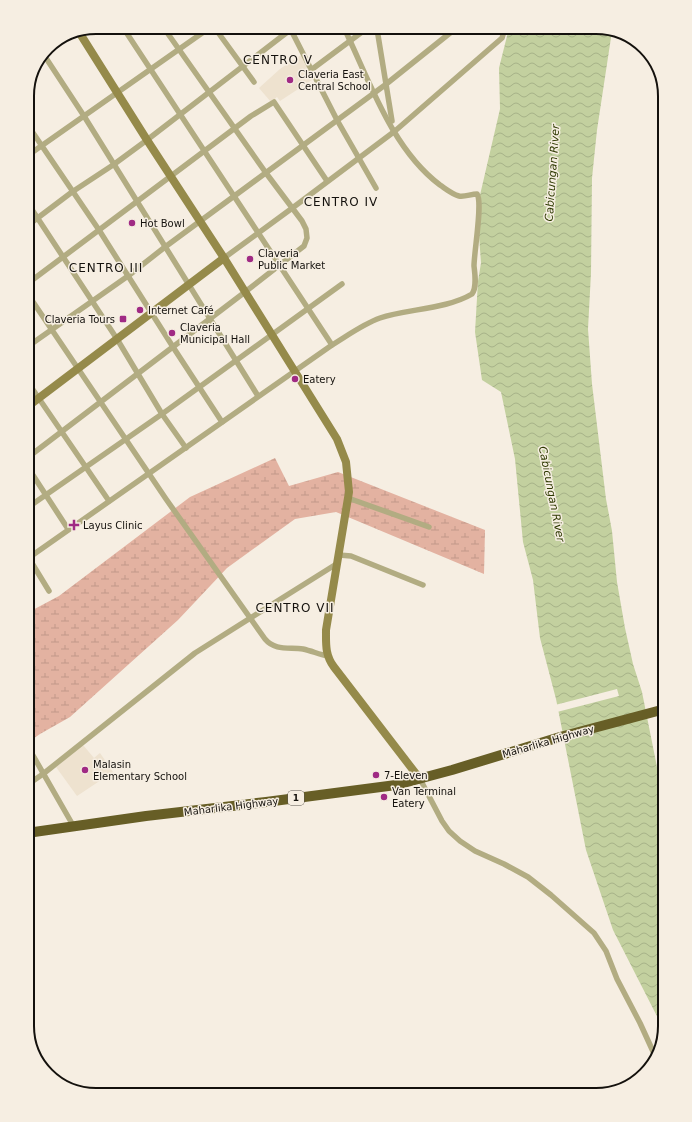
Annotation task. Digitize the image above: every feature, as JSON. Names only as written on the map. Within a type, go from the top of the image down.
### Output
[{"type":"highway","name":"Maharlika Highway","points":[[34,832],[146,816],[389,786],[420,779],[560,737],[658,711]]},
{"type":"street","points":[[127,34],[332,345]]},
{"type":"street","points":[[34,453],[279,266],[304,246],[307,240],[307,233],[304,225],[291,209],[168,34]]},
{"type":"street","points":[[34,151],[200,34]]},
{"type":"street","points":[[219,34],[254,82]]},
{"type":"street","points":[[34,221],[72,192],[113,165],[285,34]]},
{"type":"street","points":[[292,34],[337,120],[376,188]]},
{"type":"street","points":[[34,553],[294,371],[332,345],[373,320],[441,305],[468,297],[474,292],[474,256],[479,216],[479,196],[474,194],[458,196],[435,181],[422,169],[409,153],[374,93],[347,34]]},
{"type":"street","points":[[311,70],[360,34]]},
{"type":"street","points":[[377,34],[394,129]]},
{"type":"street","points":[[34,342],[128,276],[164,247],[385,85],[448,34]]},
{"type":"street","points":[[34,402],[188,284],[328,182],[394,129],[502,38],[502,34]]},
{"type":"street","points":[[82,36],[146,140],[224,258],[337,439],[346,462],[348,498],[326,630],[327,656],[420,779],[442,821],[449,831],[460,842],[475,851],[528,877],[594,933],[606,951],[617,979],[644,1030],[653,1050]]},
{"type":"street","points":[[46,59],[84,116],[113,165],[258,396]]},
{"type":"street","points":[[34,279],[252,116],[274,102],[328,182]]},
{"type":"street","points":[[34,134],[99,230],[222,422]]},
{"type":"street","points":[[34,212],[117,339],[162,414],[186,448]]},
{"type":"street","points":[[34,503],[200,387],[342,284]]},
{"type":"street","points":[[34,303],[249,618],[265,639],[273,646],[280,648],[302,649],[327,656]]},
{"type":"street","points":[[34,391],[109,501]]},
{"type":"street","points":[[34,477],[68,530]]},
{"type":"street","points":[[348,498],[429,527]]},
{"type":"street","points":[[34,780],[187,659],[339,559],[351,556],[423,585]]},
{"type":"street","points":[[34,567],[49,591]]},
{"type":"street","points":[[34,758],[74,827]]},
{"type":"shaded area","name":"Claveria East Central School","points":[[301,55],[315,78],[280,101],[277,97],[271,102],[259,88],[280,69]]},
{"type":"shaded area","name":"Malasin Elementary School","points":[[83,745],[94,758],[100,753],[113,772],[77,796],[56,767]]},
{"type":"green space","points":[[275,458],[289,486],[338,472],[485,530],[484,574],[336,512],[295,519],[227,568],[178,620],[70,717],[34,738],[34,609],[59,596],[190,497]]},
{"type":"water","name":"Cabicungan River","points":[[508,34],[600,34],[611,36],[597,130],[592,178],[591,273],[588,329],[592,384],[606,499],[612,531],[617,582],[625,628],[633,664],[642,692],[658,772],[658,1018],[613,930],[586,850],[556,699],[540,638],[533,580],[523,542],[515,459],[501,392],[482,380],[475,332],[478,281],[481,263],[477,208],[500,109],[499,68]]},
{"type":"pier","points":[[617,689],[619,696],[557,712],[555,705]]},
{"type":"place","name":"Claveria East Central School","points":[[290,80]]},
{"type":"place","name":"Hot Bowl","points":[[132,223]]},
{"type":"place","name":"Claveria Public Market","points":[[250,259]]},
{"type":"place","name":"Internet Café","points":[[140,310]]},
{"type":"place","name":"Claveria Tours","points":[[123,319]]},
{"type":"place","name":"Claveria Municipal Hall","points":[[172,333]]},
{"type":"place","name":"Eatery","points":[[295,379]]},
{"type":"place","name":"Layus Clinic","points":[[74,525]]},
{"type":"place","name":"Malasin Elementary School","points":[[85,770]]},
{"type":"place","name":"7-Eleven","points":[[376,775]]},
{"type":"place","name":"Van Terminal Eatery","points":[[384,797]]},
{"type":"district","name":"CENTRO V","points":[[278,60]]},
{"type":"district","name":"CENTRO IV","points":[[341,202]]},
{"type":"district","name":"CENTRO III","points":[[106,268]]},
{"type":"district","name":"CENTRO VII","points":[[295,608]]}]
